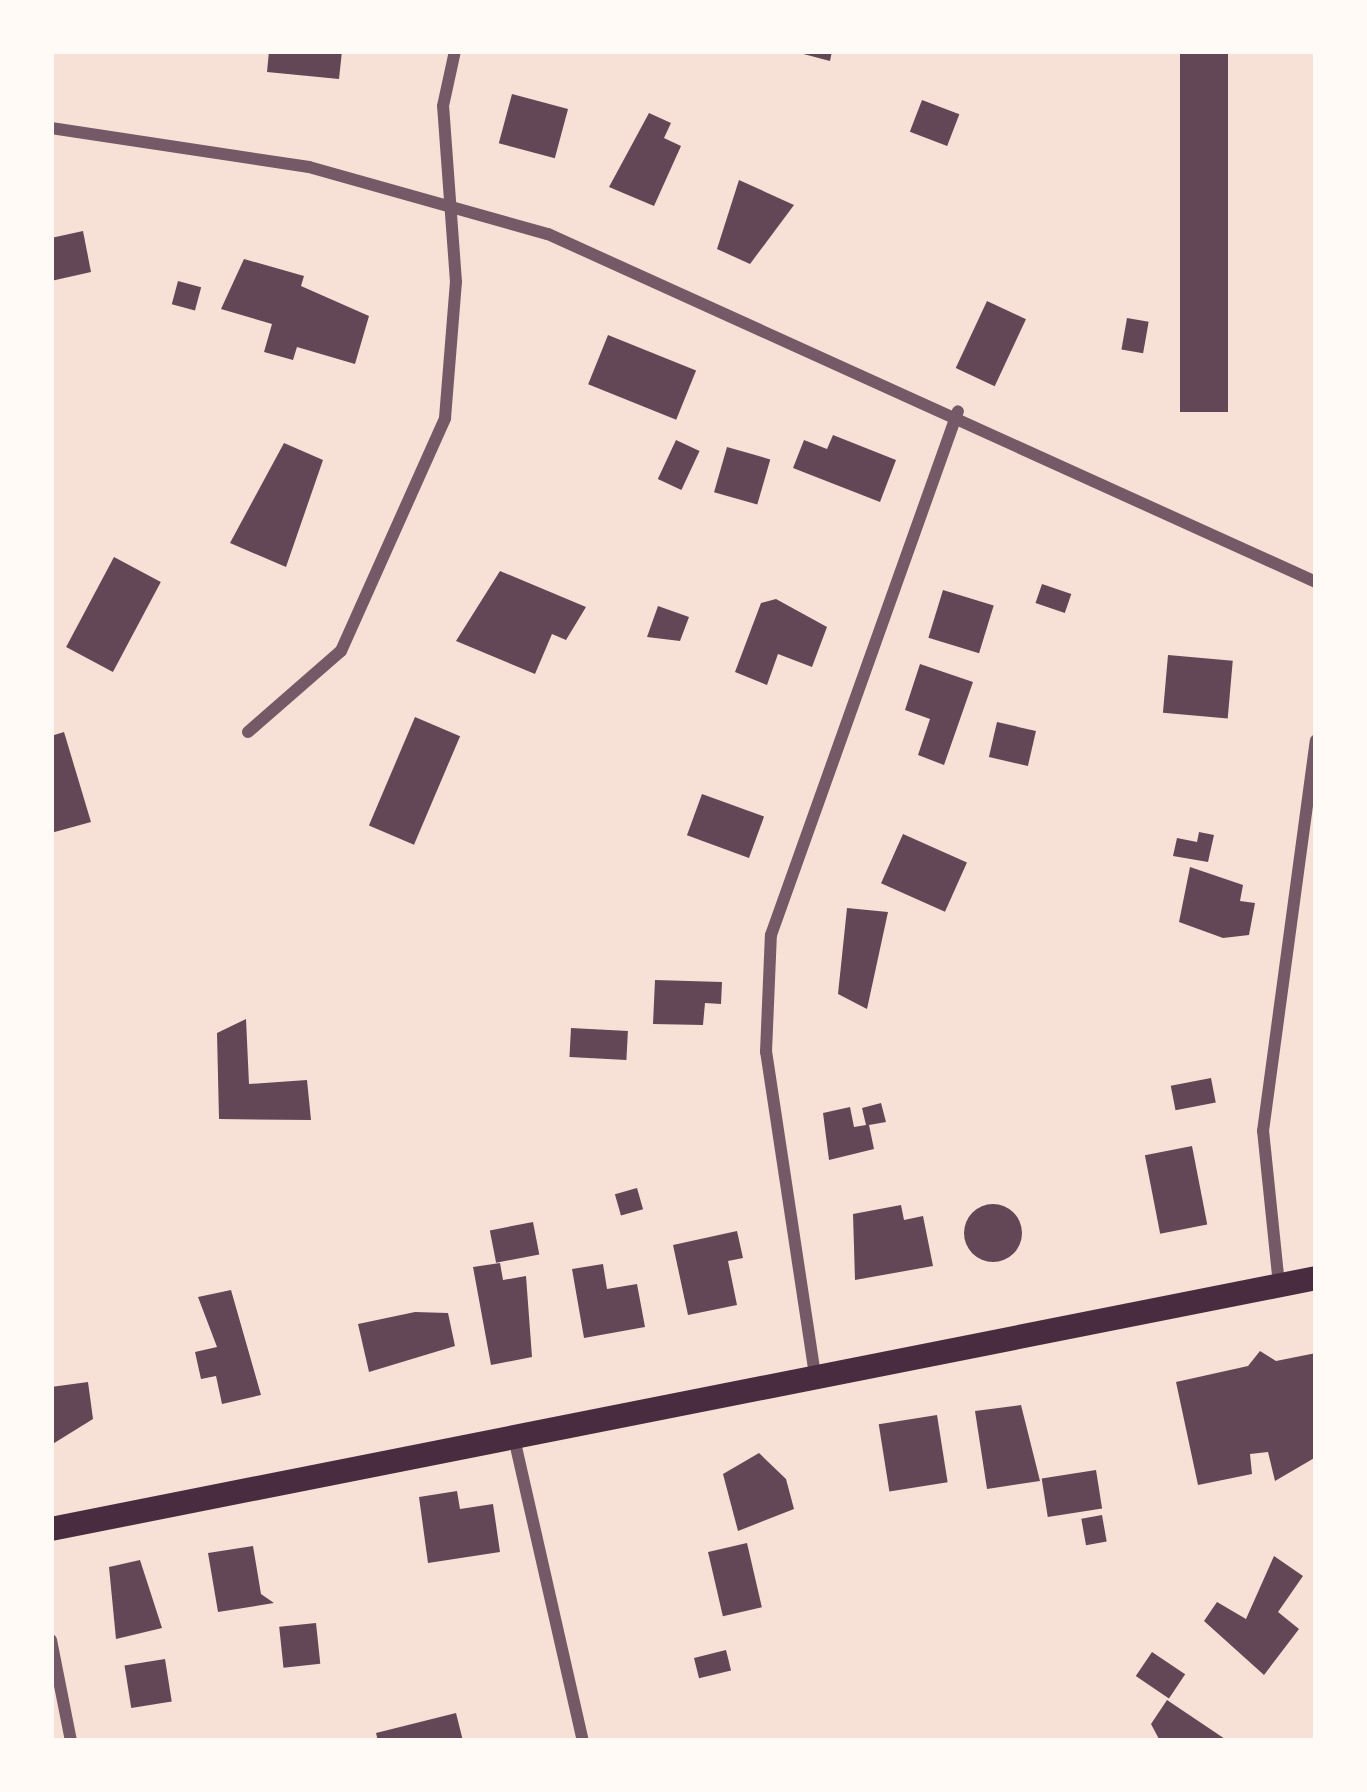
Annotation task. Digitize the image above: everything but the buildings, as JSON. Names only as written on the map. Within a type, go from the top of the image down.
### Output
[{"type":"main road","points":[[51,1529],[1316,1278]]},
{"type":"street","points":[[248,732],[341,651],[445,418],[456,282],[446,204],[443,106],[455,51]]},
{"type":"street","points":[[51,128],[309,167],[548,234],[958,411],[1316,582]]},
{"type":"street","points":[[814,1375],[766,1052],[771,935],[958,411]]},
{"type":"street","points":[[1279,1285],[1263,1131],[1316,741]]},
{"type":"street","points":[[513,1436],[583,1741]]},
{"type":"street","points":[[51,1640],[71,1741]]}]
